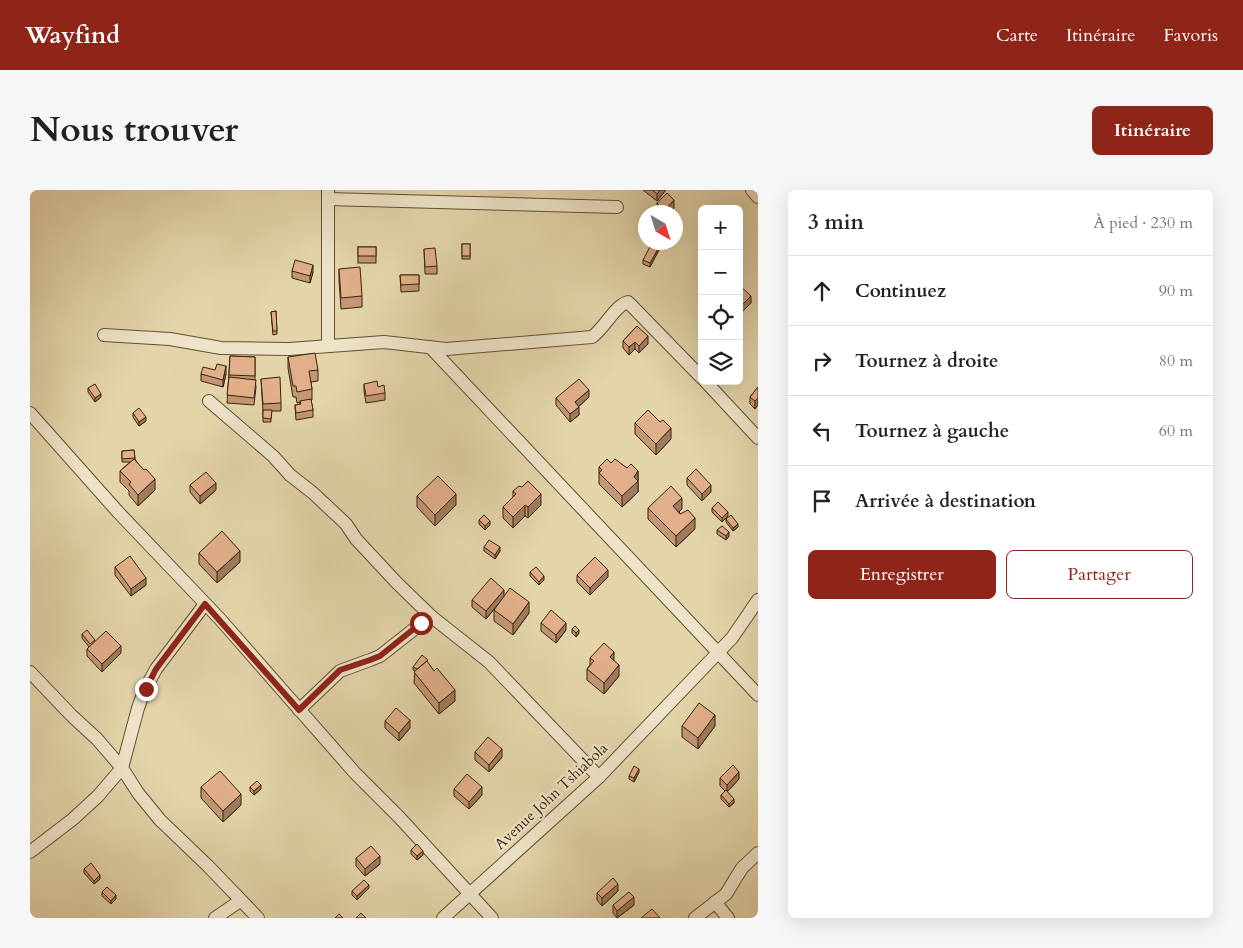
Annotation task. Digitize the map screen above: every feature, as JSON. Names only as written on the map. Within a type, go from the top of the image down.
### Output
[{"type":"street","points":[[752,190],[758,197]]},
{"type":"street","points":[[328,346],[328,194],[617,207]]},
{"type":"street","points":[[104,335],[170,339],[220,348],[289,349],[384,342],[446,349],[592,337],[600,331],[622,304],[628,302],[698,374]]},
{"type":"street","points":[[430,347],[758,695]]},
{"type":"street","points":[[709,385],[758,438]]},
{"type":"street","points":[[209,401],[274,456],[290,475],[346,524],[356,539],[397,583],[432,617],[489,662],[599,777]]},
{"type":"street","points":[[30,413],[118,512],[205,604],[354,773],[399,817],[492,918]]},
{"type":"street","name":"Avenue John Tshiabola","points":[[443,918],[599,777],[719,653],[732,638],[758,600]]},
{"type":"street","points":[[30,852],[73,820],[98,796],[122,768],[138,708],[156,669],[205,604]]},
{"type":"street","points":[[299,710],[340,670],[380,656],[432,617]]},
{"type":"street","points":[[30,672],[122,768],[138,793],[160,820],[258,918]]},
{"type":"street","points":[[695,918],[726,894],[742,868],[758,853]]},
{"type":"street","points":[[215,918],[240,901]]},
{"type":"street","points":[[715,902],[728,918]]},
{"type":"building","points":[[652,190],[660,190],[657,194]]},
{"type":"building","points":[[667,193],[674,200],[669,205],[659,205],[657,203]]},
{"type":"building","points":[[462,244],[470,244],[470,256],[462,256]]},
{"type":"building","points":[[358,247],[376,247],[376,256],[358,256]]},
{"type":"building","points":[[435,248],[437,266],[425,267],[424,249]]},
{"type":"building","points":[[648,250],[657,250],[650,263],[643,260]]},
{"type":"building","points":[[295,260],[313,265],[310,276],[292,271]]},
{"type":"building","points":[[360,267],[362,296],[341,298],[339,269]]},
{"type":"building","points":[[400,275],[419,275],[419,284],[401,285]]},
{"type":"building","points":[[743,289],[751,296],[743,304]]},
{"type":"building","points":[[276,311],[277,331],[273,331],[271,312]]},
{"type":"building","points":[[637,326],[648,336],[639,346],[635,342],[629,347],[623,341]]},
{"type":"building","points":[[315,353],[318,370],[309,371],[312,389],[297,392],[296,386],[293,386],[288,357]]},
{"type":"building","points":[[230,356],[255,357],[255,376],[229,375]]},
{"type":"building","points":[[217,364],[226,366],[223,380],[201,374],[203,367],[215,370]]},
{"type":"building","points":[[229,377],[256,380],[254,398],[227,395]]},
{"type":"building","points":[[280,377],[281,403],[263,404],[261,379]]},
{"type":"building","points":[[579,379],[589,390],[575,402],[579,407],[570,414],[556,398]]},
{"type":"building","points":[[377,381],[378,387],[384,385],[385,393],[366,396],[364,384]]},
{"type":"building","points":[[95,384],[101,394],[95,398],[88,388]]},
{"type":"building","points":[[758,387],[758,398],[755,401],[750,397]]},
{"type":"building","points":[[311,399],[313,410],[296,413],[295,405],[301,404],[300,401]]},
{"type":"building","points":[[139,408],[146,417],[139,422],[133,413]]},
{"type":"building","points":[[263,410],[272,410],[271,419],[263,418]]},
{"type":"building","points":[[648,410],[660,422],[663,420],[671,428],[656,444],[635,423]]},
{"type":"building","points":[[134,450],[135,458],[122,459],[122,451]]},
{"type":"building","points":[[134,459],[155,479],[138,495],[129,484],[131,482],[120,471]]},
{"type":"building","points":[[607,459],[611,463],[615,459],[627,468],[631,464],[638,471],[634,477],[638,481],[622,496],[599,473],[602,470],[599,467]]},
{"type":"building","points":[[696,469],[711,485],[702,494],[687,478]]},
{"type":"building","points":[[206,472],[216,483],[200,496],[190,485]]},
{"type":"building","points":[[438,476],[456,494],[435,515],[417,496]]},
{"type":"building","points":[[528,481],[541,494],[528,507],[525,505],[513,517],[503,507],[516,494],[513,491],[519,486],[522,487]]},
{"type":"building","points":[[671,486],[682,498],[673,506],[680,514],[688,510],[695,518],[676,536],[648,508]]},
{"type":"building","points":[[718,502],[728,512],[722,518],[712,508]]},
{"type":"building","points":[[484,515],[490,521],[485,526],[479,520]]},
{"type":"building","points":[[731,515],[738,524],[733,528],[726,519]]},
{"type":"building","points":[[722,526],[729,532],[726,536],[717,530]]},
{"type":"building","points":[[222,531],[240,551],[217,572],[199,553]]},
{"type":"building","points":[[489,540],[500,547],[495,555],[484,547]]},
{"type":"building","points":[[130,556],[146,578],[131,589],[115,567]]},
{"type":"building","points":[[595,557],[608,570],[590,588],[577,575]]},
{"type":"building","points":[[536,567],[544,576],[539,582],[530,572]]},
{"type":"building","points":[[491,578],[504,590],[486,611],[472,600]]},
{"type":"building","points":[[510,588],[529,602],[513,624],[494,610]]},
{"type":"building","points":[[551,610],[566,623],[556,635],[541,623]]},
{"type":"building","points":[[575,626],[579,630],[576,633],[572,629]]},
{"type":"building","points":[[87,630],[95,640],[90,644],[82,634]]},
{"type":"building","points":[[106,631],[121,646],[102,664],[87,649]]},
{"type":"building","points":[[604,643],[614,652],[610,657],[619,665],[604,683],[587,669],[594,661],[590,658]]},
{"type":"building","points":[[422,655],[428,660],[417,669],[413,667]]},
{"type":"building","points":[[427,661],[434,671],[437,668],[455,690],[439,703],[414,672]]},
{"type":"building","points":[[699,703],[715,715],[698,738],[682,726]]},
{"type":"building","points":[[396,708],[410,720],[399,733],[385,721]]},
{"type":"building","points":[[488,737],[502,749],[489,765],[475,752]]},
{"type":"building","points":[[733,765],[739,772],[727,785],[720,778]]},
{"type":"building","points":[[634,766],[639,769],[634,778],[629,776]]},
{"type":"building","points":[[220,771],[241,794],[223,811],[201,787]]},
{"type":"building","points":[[467,774],[482,787],[469,802],[454,789]]},
{"type":"building","points":[[257,781],[261,785],[254,791],[250,787]]},
{"type":"building","points":[[726,790],[734,799],[729,804],[721,795]]},
{"type":"building","points":[[417,844],[423,851],[417,856],[411,850]]},
{"type":"building","points":[[371,846],[380,856],[365,869],[356,858]]},
{"type":"building","points":[[91,863],[100,875],[94,881],[84,869]]},
{"type":"building","points":[[613,878],[618,884],[602,898],[597,893]]},
{"type":"building","points":[[364,880],[369,885],[357,896],[352,891]]},
{"type":"building","points":[[107,887],[116,895],[111,901],[102,892]]},
{"type":"building","points":[[629,892],[634,897],[617,911],[613,905]]},
{"type":"building","points":[[652,909],[660,918],[641,918]]},
{"type":"building","points":[[361,913],[366,918],[356,918]]},
{"type":"building","points":[[339,914],[343,918],[335,918]]},
{"type":"route","points":[[146,689],[156,669],[205,604],[299,710],[340,670],[380,656],[421,623]]}]
